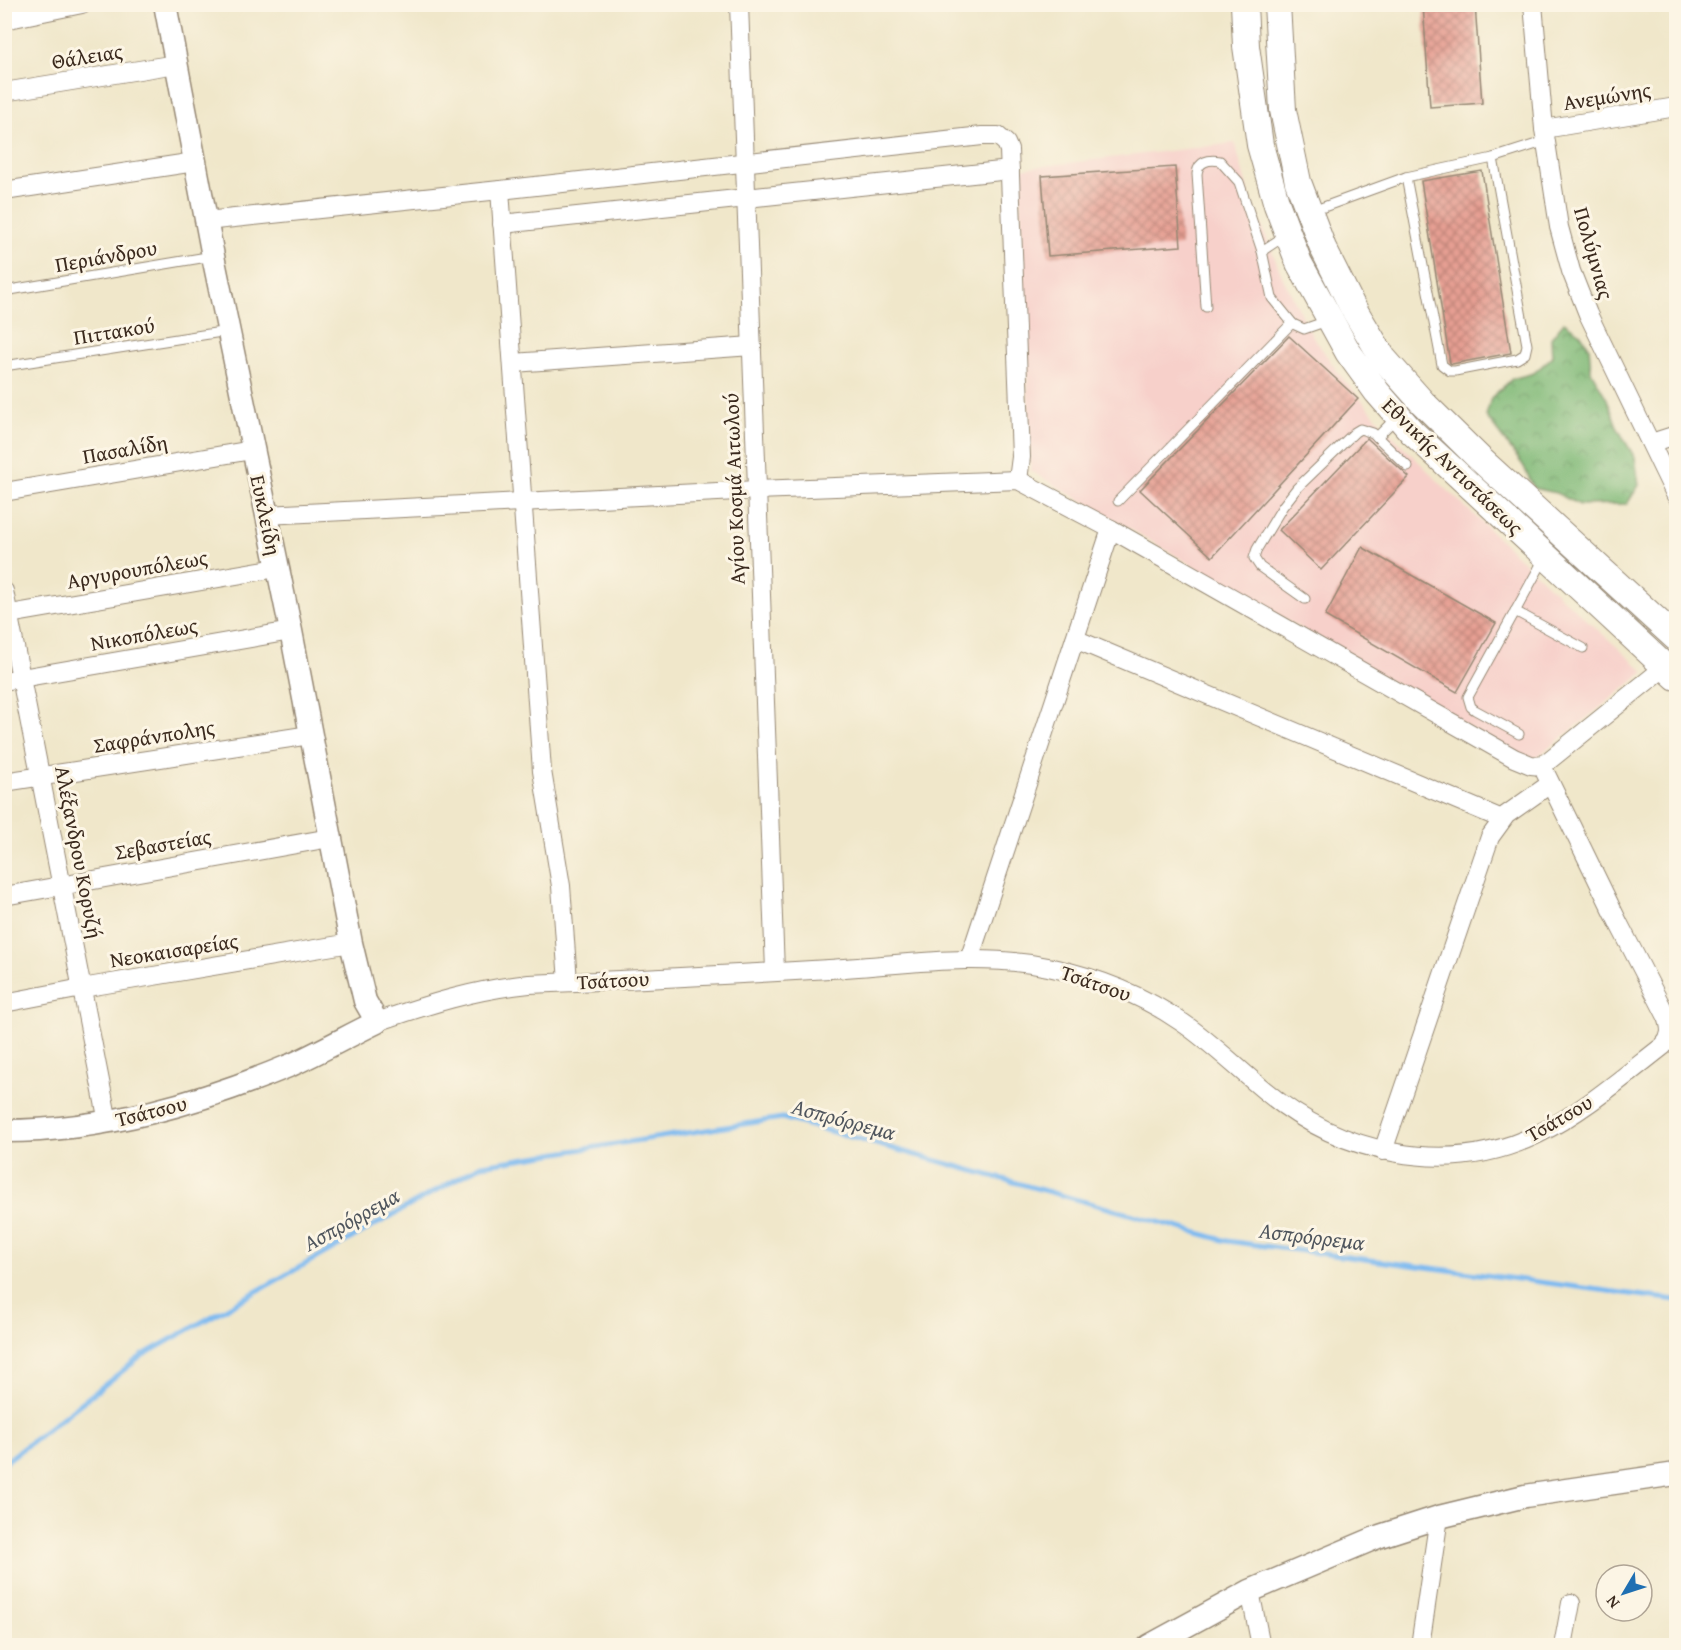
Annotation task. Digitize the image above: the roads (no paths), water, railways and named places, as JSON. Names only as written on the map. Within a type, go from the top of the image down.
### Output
[{"type":"main road","name":"Εθνικής Αντιστάσεως","points":[[1244,4],[1246,46],[1260,145],[1277,205],[1299,263],[1348,352],[1377,392],[1420,440],[1665,665]]},
{"type":"main road","name":"Εθνικής Αντιστάσεως","points":[[1277,4],[1283,110],[1298,182],[1323,248],[1352,306],[1383,358],[1423,403],[1479,458],[1674,632]]},
{"type":"street","points":[[4,20],[82,4]]},
{"type":"street","name":"Ευκλείδη","points":[[165,4],[206,221],[291,631],[351,943],[365,1001],[377,1022]]},
{"type":"street","name":"Αγίου Κοσμά Αιτωλού","points":[[739,4],[775,971]]},
{"type":"street","name":"Πολύμνιας","points":[[1533,4],[1545,135],[1559,227],[1571,271],[1588,314],[1677,496]]},
{"type":"street","name":"Θάλειας","points":[[4,92],[176,64]]},
{"type":"street","name":"Ανεμώνης","points":[[1545,135],[1677,107]]},
{"type":"street","points":[[206,221],[995,135],[1001,137],[1008,146],[1010,170],[1021,456],[1018,480]]},
{"type":"street","points":[[4,191],[195,162]]},
{"type":"street","points":[[502,224],[1010,170]]},
{"type":"street","points":[[500,190],[542,771],[561,886],[568,982]]},
{"type":"street","points":[[513,363],[752,346]]},
{"type":"street","points":[[1651,442],[1677,435]]},
{"type":"street","name":"Πασαλίδη","points":[[4,492],[252,450]]},
{"type":"street","points":[[266,515],[757,490],[1018,480],[1112,529],[1514,758],[1531,765],[1542,766],[1665,665],[1674,632]]},
{"type":"street","points":[[969,960],[1112,529]]},
{"type":"street","name":"Αργυρουπόλεως","points":[[7,615],[277,568]]},
{"type":"street","name":"Αλέξανδρου Κορυζή","points":[[4,591],[7,615],[23,678],[108,1122]]},
{"type":"street","name":"Νικοπόλεως","points":[[4,681],[291,631]]},
{"type":"street","points":[[1075,639],[1502,819]]},
{"type":"street","name":"Σαφράνπολης","points":[[4,782],[310,735]]},
{"type":"street","name":"Τσάτσου","points":[[4,1131],[44,1131],[108,1122],[167,1109],[218,1094],[293,1064],[377,1022],[439,1001],[492,988],[568,982],[999,960],[1050,967],[1094,980],[1140,998],[1195,1032],[1298,1116],[1334,1135],[1383,1151],[1412,1156],[1455,1156],[1478,1153],[1523,1140],[1553,1126],[1580,1109],[1663,1047],[1671,1028],[1668,1017],[1542,766]]},
{"type":"street","points":[[1383,1151],[1484,851],[1502,819],[1550,784]]},
{"type":"street","name":"Σεβαστείας","points":[[4,896],[330,838]]},
{"type":"street","name":"Νεοκαισαρείας","points":[[4,1003],[351,943]]},
{"type":"street","points":[[1149,1646],[1250,1591],[1380,1536],[1439,1517],[1525,1496],[1677,1474]]},
{"type":"street","points":[[1420,1646],[1439,1517]]},
{"type":"street","points":[[1250,1591],[1261,1646]]},
{"type":"street","points":[[1563,1646],[1571,1603]]},
{"type":"lane","points":[[1309,213],[1406,177],[1493,158],[1545,135]]},
{"type":"lane","points":[[1406,177],[1442,365],[1449,371],[1455,371],[1517,359],[1525,354],[1527,345],[1493,158]]},
{"type":"lane","points":[[1206,307],[1197,169],[1203,162],[1212,160],[1220,161],[1239,182],[1262,250],[1272,298],[1296,327],[1304,329],[1330,320]]},
{"type":"lane","points":[[1262,250],[1288,234]]},
{"type":"lane","name":"Περιάνδρου","points":[[4,291],[213,256]]},
{"type":"lane","points":[[1118,501],[1292,323]]},
{"type":"lane","name":"Πιττακού","points":[[4,366],[228,331]]},
{"type":"lane","points":[[1377,437],[1398,416]]},
{"type":"lane","points":[[1305,599],[1260,567],[1256,563],[1255,554],[1283,506],[1297,488],[1355,432],[1364,429],[1377,437],[1408,467]]},
{"type":"lane","points":[[1519,734],[1474,710],[1468,697],[1546,555]]},
{"type":"lane","points":[[1515,611],[1583,648]]},
{"type":"waterway","name":"Ασπρόρρεμα","points":[[4,1463],[143,1355],[482,1165],[782,1118],[1227,1241],[1676,1300]]}]
